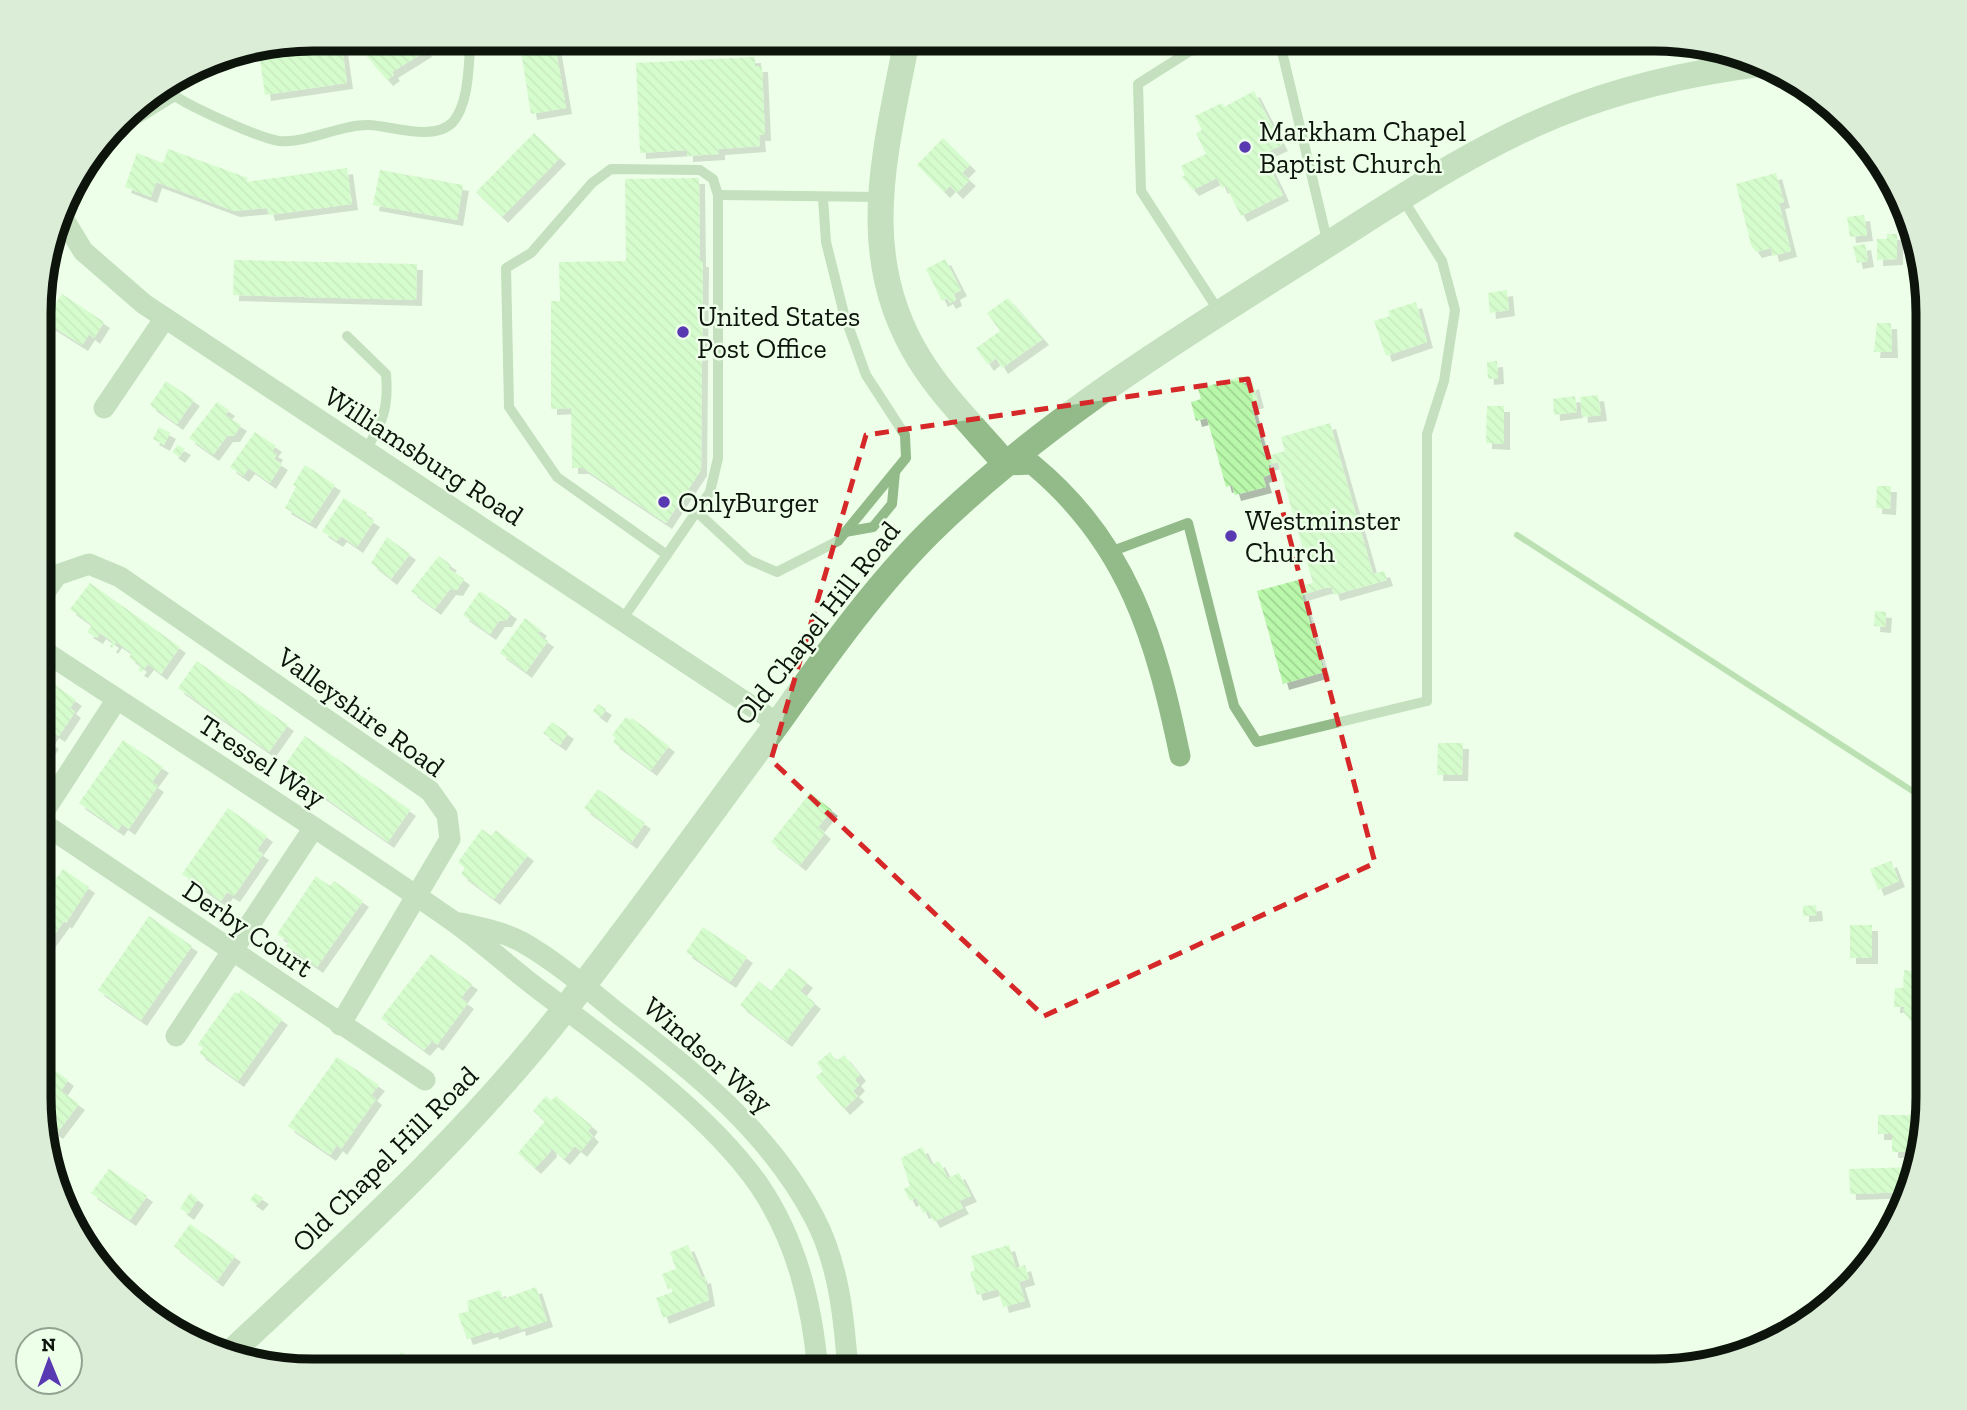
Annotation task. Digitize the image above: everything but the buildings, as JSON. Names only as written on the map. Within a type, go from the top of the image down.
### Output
[{"type":"street","points":[[906,51],[879,197],[880,247],[886,281],[903,330],[941,389],[1005,463],[1032,464],[1039,469],[1054,483],[1110,552],[1143,615],[1152,639],[1180,756]]},
{"type":"street","name":"Old Chapel Hill Road","points":[[236,1347],[442,1154],[490,1101],[566,1009],[874,594],[924,538],[1005,463],[1114,380],[1328,244],[1493,144],[1594,100],[1675,77],[1743,67]]},
{"type":"street","name":"Williamsburg Road","points":[[67,224],[83,251],[165,318],[777,723]]},
{"type":"street","points":[[104,408],[165,318]]},
{"type":"street","name":"Valleyshire Road","points":[[51,584],[57,575],[89,564],[120,578],[430,791],[447,815],[450,839],[340,1025]]},
{"type":"street","name":"Tressel Way","points":[[51,656],[453,920],[566,1009]]},
{"type":"street","points":[[51,801],[117,699]]},
{"type":"street","name":"Derby Court","points":[[51,829],[425,1080]]},
{"type":"street","points":[[176,1036],[313,829]]},
{"type":"street","name":"Tressel Way","points":[[453,920],[522,942],[583,985]]},
{"type":"street","name":"Windsor Way","points":[[583,985],[699,1076],[748,1124],[787,1171],[815,1218],[833,1267],[844,1312],[847,1359]]},
{"type":"street","name":"Windsor Way","points":[[566,1009],[680,1101],[725,1143],[759,1185],[785,1231],[803,1277],[814,1318],[817,1359]]},
{"type":"lane","points":[[174,91],[175,96],[193,108],[279,141],[368,125],[395,130],[438,130],[453,122],[463,102],[469,51]]},
{"type":"lane","points":[[1190,51],[1138,84],[1141,191],[1220,313]]},
{"type":"lane","points":[[1282,51],[1328,244]]},
{"type":"lane","points":[[133,122],[175,96]]},
{"type":"lane","points":[[622,620],[697,512],[714,485],[717,472],[718,195],[713,179],[700,170],[611,169],[592,183],[531,253],[506,268],[509,407],[557,477],[667,555]]},
{"type":"lane","points":[[718,195],[879,197]]},
{"type":"lane","points":[[697,512],[750,560],[777,572],[838,541],[906,458],[905,435],[866,375],[844,314],[826,242],[823,198]]},
{"type":"lane","points":[[1110,552],[1188,523],[1234,706],[1257,742],[1427,701],[1427,433],[1444,381],[1455,310],[1442,261],[1402,198]]},
{"type":"lane","points":[[347,336],[386,374],[388,403],[377,433],[365,452]]},
{"type":"lane","points":[[845,532],[873,527],[892,504],[895,472]]},
{"type":"highlighted area","points":[[1248,379],[1375,863],[1044,1016],[771,760],[866,435]]},
{"type":"waterway","points":[[1517,535],[1916,793]]},
{"type":"place","name":"Markham Chapel Baptist Church","points":[[1245,147]]},
{"type":"place","name":"United States Post Office","points":[[683,332]]},
{"type":"place","name":"OnlyBurger","points":[[664,502]]},
{"type":"place","name":"Westminster Church","points":[[1231,536]]}]
